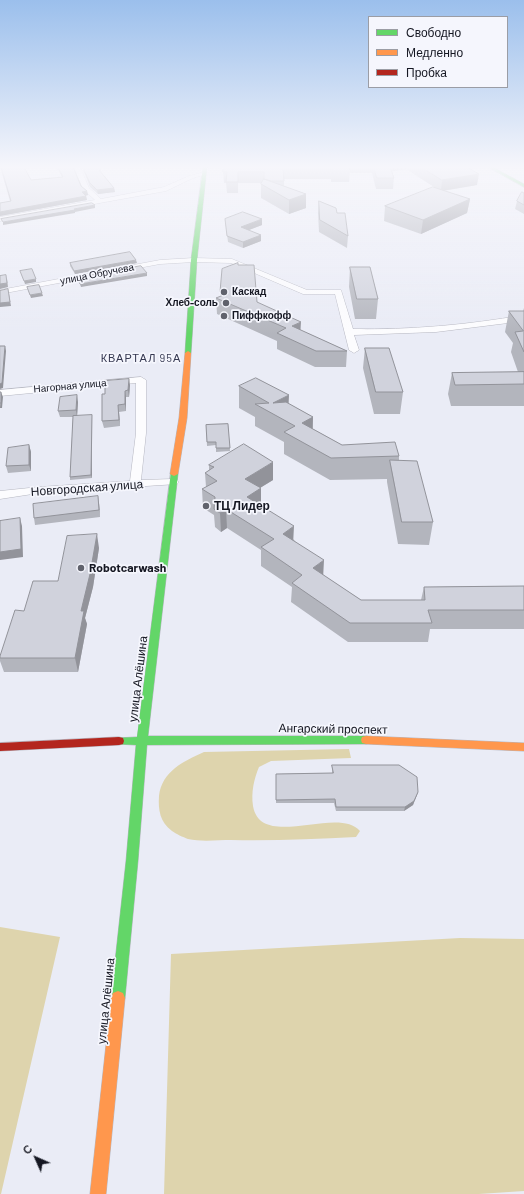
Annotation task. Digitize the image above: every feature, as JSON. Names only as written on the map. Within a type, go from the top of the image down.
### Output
[{"type":"street","name":"улица Алёшина","points":[[98,1194],[132,861],[142,740],[182,418],[198,223]]},
{"type":"street","name":"улица Обручева","points":[[0,292],[160,262],[194,260],[232,261],[306,292],[338,292],[348,332]]},
{"type":"street","points":[[354,350],[348,332],[378,333],[477,326],[524,318]]},
{"type":"street","name":"Нагорная улица","points":[[0,393],[141,380],[141,434],[135,484]]},
{"type":"street","name":"Новгородская улица","points":[[0,495],[39,490],[173,482]]},
{"type":"street","name":"Ангарский проспект","points":[[0,747],[142,740],[354,740],[524,747]]},
{"type":"shaded area","points":[[349,749],[351,758],[271,761],[259,767],[253,786],[252,801],[259,819],[270,825],[285,827],[335,822],[349,824],[360,831],[356,837],[204,841],[188,839],[172,831],[162,820],[159,806],[159,796],[164,780],[169,773],[182,763],[204,752]]},
{"type":"shaded area","points":[[0,927],[60,937],[1,1194],[0,1194]]},
{"type":"shaded area","points":[[460,938],[524,939],[524,1191],[479,1194],[164,1194],[171,954]]},
{"type":"building","points":[[225,223],[252,223],[241,227],[261,235],[243,242],[227,236]]},
{"type":"building","points":[[325,223],[346,223],[348,236]]},
{"type":"building","points":[[130,252],[136,260],[74,271],[70,263]]},
{"type":"building","points":[[238,263],[238,265],[254,265],[257,302],[301,322],[292,326],[347,351],[316,351],[277,333],[286,328],[216,298],[226,294],[220,292],[222,269]]},
{"type":"building","points":[[141,266],[147,273],[80,284],[77,278]]},
{"type":"building","points":[[350,267],[370,267],[378,299],[357,299]]},
{"type":"building","points":[[32,269],[36,279],[24,281],[20,271]]},
{"type":"building","points":[[6,275],[7,283],[0,284],[0,276]]},
{"type":"building","points":[[39,285],[42,293],[30,295],[27,287]]},
{"type":"building","points":[[8,289],[10,302],[0,303],[0,291]]},
{"type":"building","points":[[509,311],[524,311],[524,352],[515,332],[523,331]]},
{"type":"building","points":[[0,346],[5,346],[2,383],[0,384]]},
{"type":"building","points":[[365,348],[389,348],[403,392],[376,392]]},
{"type":"building","points":[[524,372],[524,384],[455,385],[452,373]]},
{"type":"building","points":[[256,378],[289,395],[273,403],[286,402],[313,417],[302,423],[342,445],[395,442],[399,456],[331,458],[284,432],[295,426],[255,404],[269,403],[239,386]]},
{"type":"building","points":[[129,379],[128,390],[125,391],[125,404],[118,405],[119,420],[102,421],[102,394],[105,394],[105,381]]},
{"type":"building","points":[[1,392],[1,403],[0,403]]},
{"type":"building","points":[[77,395],[76,410],[58,411],[60,397]]},
{"type":"building","points":[[92,415],[91,475],[70,477],[73,416]]},
{"type":"building","points":[[228,424],[230,448],[216,448],[216,442],[207,442],[206,425]]},
{"type":"building","points":[[244,444],[273,462],[245,479],[261,488],[247,497],[294,526],[283,534],[324,560],[313,568],[361,600],[425,600],[424,587],[524,586],[524,610],[428,610],[432,623],[350,623],[292,583],[302,575],[261,547],[274,539],[226,509],[220,513],[214,509],[215,497],[202,489],[217,481],[205,473],[214,467],[209,465]]},
{"type":"building","points":[[29,445],[29,465],[6,466],[8,448]]},
{"type":"building","points":[[390,460],[417,461],[433,522],[402,522]]},
{"type":"building","points":[[98,496],[99,510],[34,518],[33,504]]},
{"type":"building","points":[[20,518],[21,549],[0,552],[0,521]]},
{"type":"building","points":[[97,534],[90,574],[81,611],[84,611],[75,658],[0,658],[15,610],[24,611],[33,581],[58,581],[67,536]]},
{"type":"building","points":[[332,765],[399,765],[417,777],[418,792],[414,801],[405,807],[336,807],[335,799],[276,800],[276,774],[333,773]]},
{"type":"traffic: fast","points":[[188,353],[194,260],[198,223]]},
{"type":"traffic: fast","points":[[118,998],[132,861],[142,740],[174,474]]},
{"type":"traffic: fast","points":[[119,741],[366,740]]},
{"type":"traffic: slow","points":[[174,474],[183,418],[188,353]]},
{"type":"traffic: slow","points":[[366,740],[524,747]]},
{"type":"traffic: slow","points":[[98,1194],[118,998]]},
{"type":"traffic: jam","points":[[0,747],[119,741]]},
{"type":"place","name":"Каскад","points":[[224,292]]},
{"type":"place","name":"Хлеб-соль","points":[[226,303]]},
{"type":"place","name":"Пиффкофф","points":[[224,316]]},
{"type":"place","name":"ТЦ Лидер","points":[[206,506]]},
{"type":"place","name":"Robotcarwash","points":[[81,568]]},
{"type":"district","name":"КВАРТАЛ 95А","points":[[141,358]]}]
